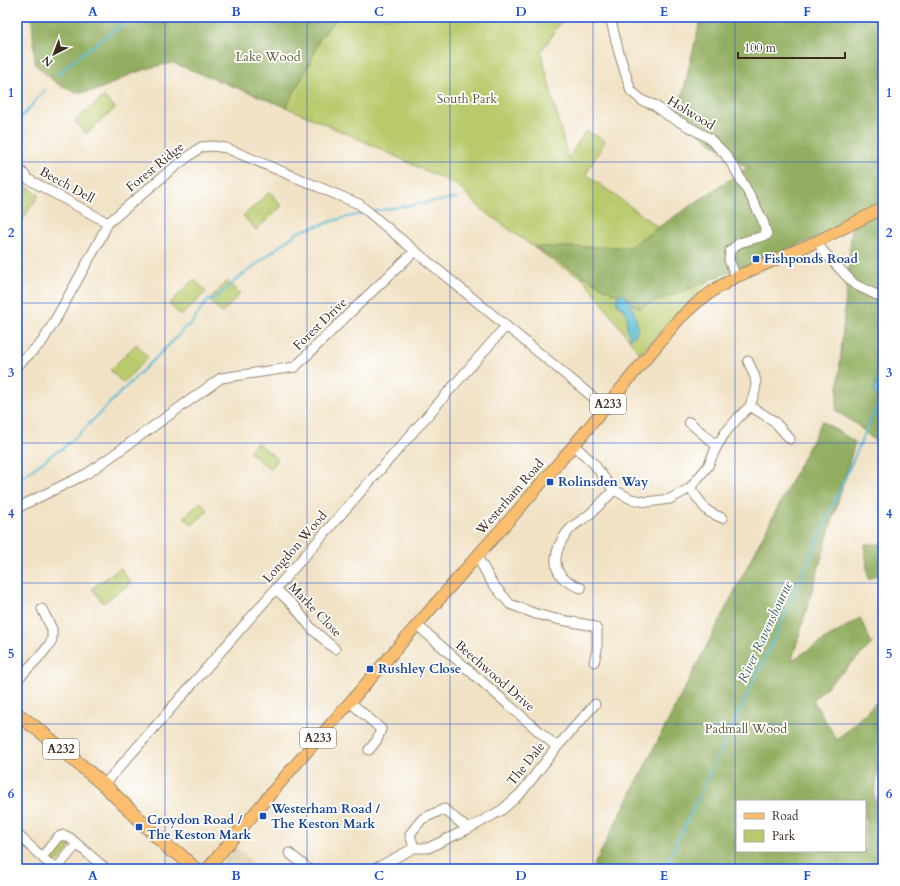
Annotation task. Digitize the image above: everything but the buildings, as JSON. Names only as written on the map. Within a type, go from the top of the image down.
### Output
[{"type":"highway","name":"A232","points":[[17,714],[40,731],[104,785],[172,852],[178,853],[204,869]]},
{"type":"highway","name":"A232","points":[[172,852],[173,858],[184,869]]},
{"type":"main road","name":"Westerham Road","points":[[204,869],[513,516],[679,319],[699,300],[736,277],[818,241],[883,208]]},
{"type":"street","name":"Holwood","points":[[610,17],[631,91],[643,101],[654,105],[669,116],[709,138],[725,154],[735,169],[761,216],[767,235],[739,243],[730,251],[729,260],[736,277]]},
{"type":"street","name":"Forest Ridge","points":[[17,365],[20,364],[42,342],[61,311],[108,223],[167,173],[201,147],[214,146],[226,148],[359,204],[415,251]]},
{"type":"street","name":"Beech Dell","points":[[17,166],[28,179],[108,223]]},
{"type":"street","points":[[818,241],[822,250],[854,284],[883,298]]},
{"type":"street","points":[[415,251],[605,407]]},
{"type":"street","name":"Forest Drive","points":[[17,508],[88,473],[221,378],[295,367],[415,251]]},
{"type":"street","name":"Longdon Wood","points":[[104,785],[506,326]]},
{"type":"street","points":[[574,445],[594,464],[614,490],[631,499],[647,502],[670,499],[690,488],[708,466],[717,446],[726,433],[750,406],[756,384],[755,377],[748,361]]},
{"type":"street","points":[[750,406],[774,421],[790,439]]},
{"type":"street","points":[[689,422],[717,446]]},
{"type":"street","points":[[690,488],[709,512],[722,518]]},
{"type":"street","points":[[581,588],[569,583],[558,572],[556,566],[557,552],[565,537],[573,527],[614,490]]},
{"type":"street","points":[[477,556],[492,583],[510,604],[536,614],[595,627],[597,630],[594,662]]},
{"type":"street","name":"Marke Close","points":[[276,589],[294,606],[312,628],[335,650]]},
{"type":"street","points":[[17,680],[41,655],[52,639],[52,629],[42,609]]},
{"type":"street","name":"Beechwood Drive","points":[[417,625],[557,747]]},
{"type":"street","points":[[350,702],[381,729],[377,740],[369,750]]},
{"type":"street","name":"The Dale","points":[[374,869],[414,848],[428,848],[468,829],[502,810],[521,793],[557,747],[595,704]]},
{"type":"street","points":[[414,848],[410,834],[422,819],[444,809],[468,829]]},
{"type":"street","points":[[17,834],[55,869],[76,844]]},
{"type":"street","points":[[42,857],[58,837],[64,835],[106,869]]},
{"type":"street","points":[[289,852],[309,869]]},
{"type":"shaded area","points":[[235,846],[259,869],[216,869]]},
{"type":"green space","name":"Lake Wood","points":[[32,17],[338,17],[319,40],[311,61],[286,107],[173,63],[137,72],[94,91],[78,92],[69,90],[55,82],[35,64]]},
{"type":"green space","name":"South Park","points":[[338,17],[564,17],[541,52],[568,159],[584,133],[588,131],[605,141],[586,174],[718,271],[640,354],[583,278],[557,264],[480,208],[458,186],[370,144],[286,107],[311,61],[319,40]]},
{"type":"green space","points":[[701,17],[881,17],[883,19],[883,371],[876,382],[879,401],[883,405],[883,448],[856,424],[836,411],[852,224],[639,308],[534,247],[629,247],[747,168],[677,117]]},
{"type":"green space","points":[[104,96],[115,108],[86,134],[75,121]]},
{"type":"green space","points":[[24,185],[39,195],[18,227],[17,196]]},
{"type":"green space","points":[[270,192],[282,206],[256,230],[243,216]]},
{"type":"green space","points":[[194,279],[206,292],[181,316],[169,304]]},
{"type":"green space","points":[[227,281],[240,294],[222,313],[209,301]]},
{"type":"green space","points":[[136,344],[148,357],[123,383],[110,370]]},
{"type":"green space","name":"Padmall Wood","points":[[822,421],[855,442],[792,660],[860,618],[872,644],[813,700],[837,740],[883,696],[883,739],[874,795],[883,824],[883,869],[592,869]]},
{"type":"green space","points":[[257,442],[278,460],[270,469],[249,452]]},
{"type":"green space","points":[[201,502],[208,511],[192,525],[184,517]]},
{"type":"green space","points":[[865,544],[883,544],[883,573],[868,579]]},
{"type":"green space","points":[[121,568],[131,583],[103,603],[92,588]]},
{"type":"green space","points":[[65,839],[71,844],[69,849],[58,861],[56,862],[52,860],[49,855],[60,841]]},
{"type":"water","points":[[622,293],[631,305],[635,314],[638,328],[637,333],[630,339],[627,329],[627,316],[624,309],[618,305],[616,300]]},
{"type":"water","points":[[883,371],[883,405],[874,392],[876,382]]},
{"type":"waterway","points":[[56,76],[104,37],[124,24],[133,22],[138,17]]},
{"type":"waterway","points":[[17,123],[45,89]]},
{"type":"waterway","points":[[374,211],[457,198]]},
{"type":"waterway","points":[[17,482],[77,436],[177,337],[183,329],[192,323],[208,300],[215,299],[236,280],[298,232],[343,218],[366,213]]},
{"type":"waterway","name":"River Ravensbourne","points":[[664,869],[774,639],[879,401]]},
{"type":"place","name":"Fishponds Road","points":[[756,259]]},
{"type":"place","name":"Rolinsden Way","points":[[550,482]]},
{"type":"place","name":"Rushley Close","points":[[370,669]]},
{"type":"place","name":"Westerham Road / The Keston Mark","points":[[263,816]]},
{"type":"place","name":"Croydon Road / The Keston Mark","points":[[139,827]]}]
